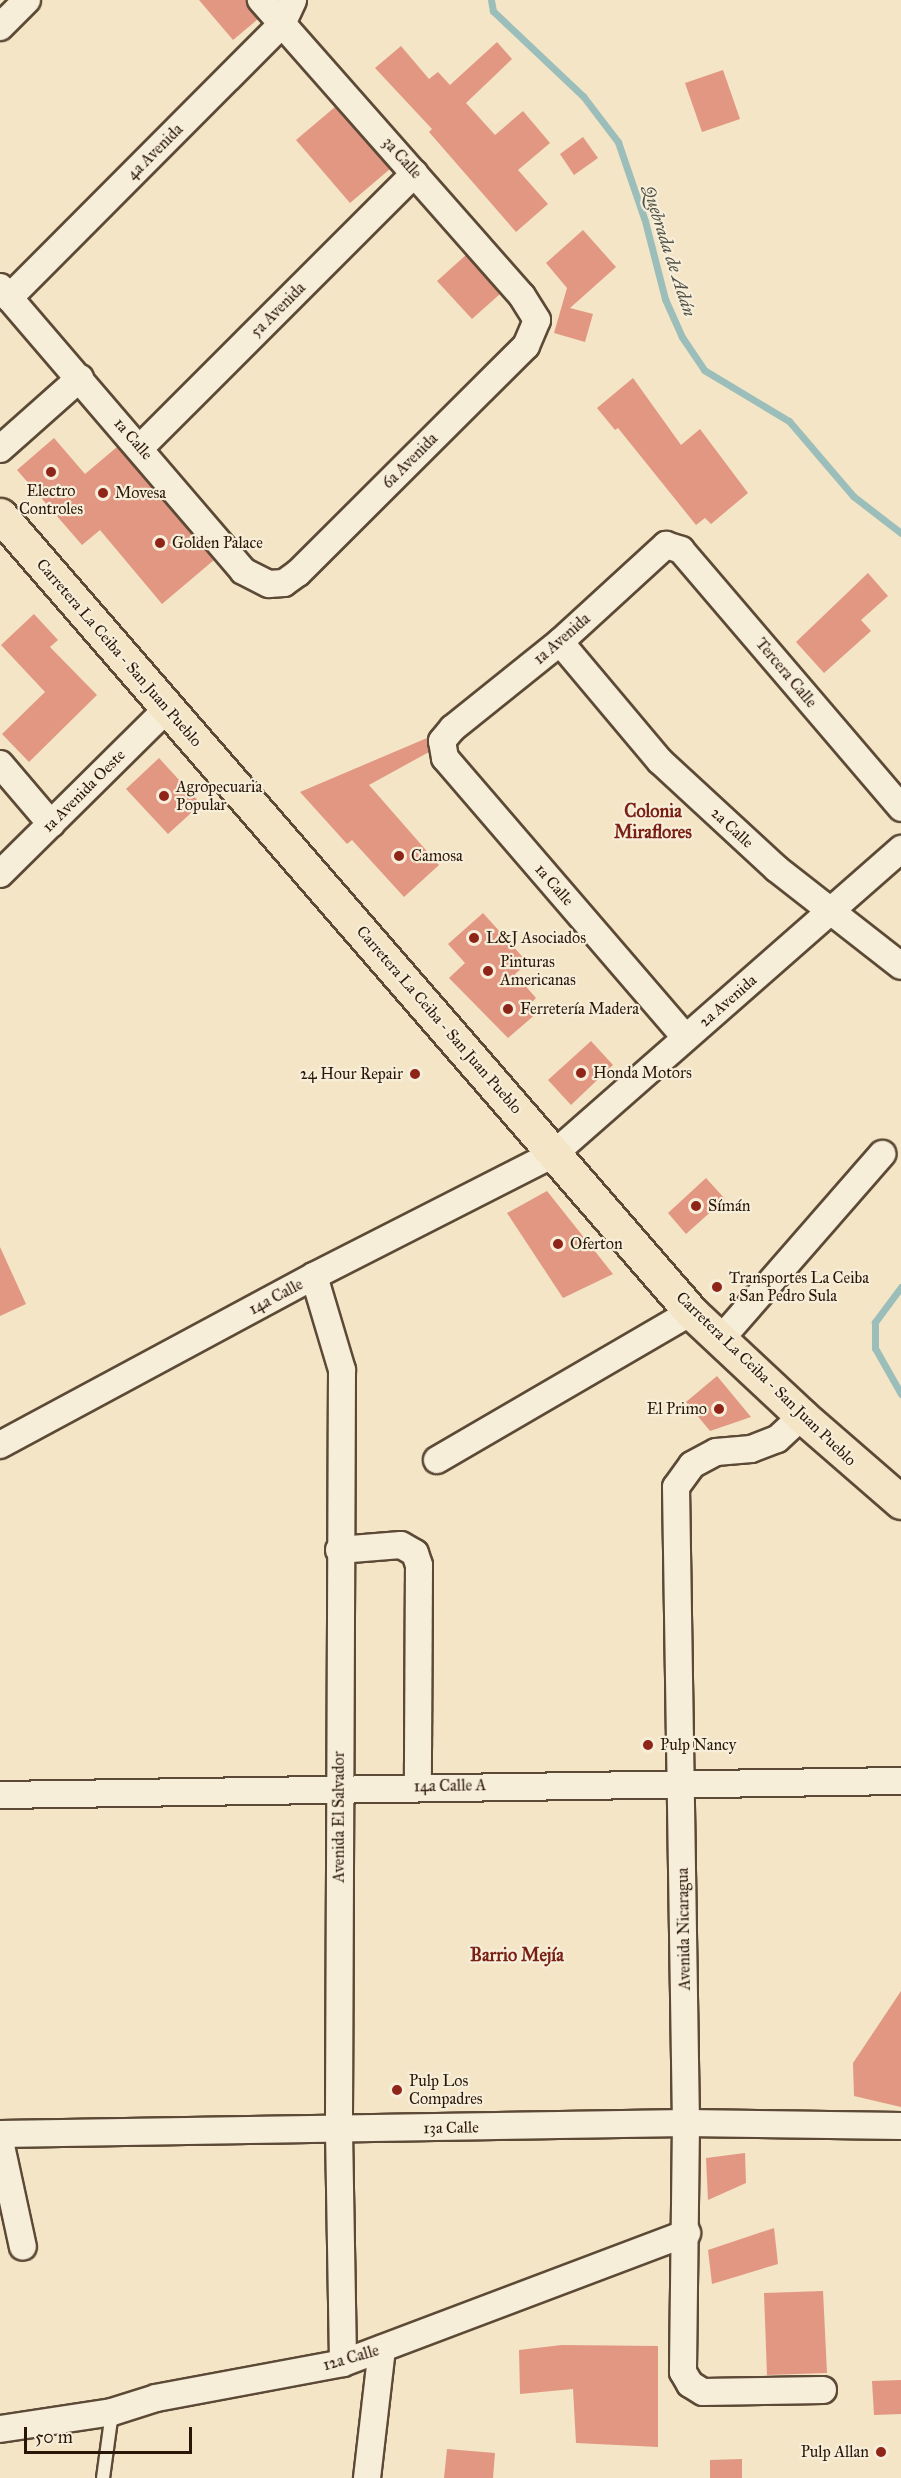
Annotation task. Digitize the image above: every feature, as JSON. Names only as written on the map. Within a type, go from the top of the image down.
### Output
[{"type":"main road","name":"Carretera La Ceiba - San Juan Pueblo","points":[[0,515],[692,1312],[802,1416],[901,1502]]},
{"type":"street","points":[[0,27],[27,0]]},
{"type":"street","name":"3a Calle","points":[[261,0],[522,296],[537,320]]},
{"type":"street","name":"4a Avenida","points":[[5,293],[282,24],[293,0]]},
{"type":"street","name":"5a Avenida","points":[[141,447],[415,173]]},
{"type":"street","name":"1a Calle","points":[[5,293],[141,447],[243,571],[268,584]]},
{"type":"street","name":"6a Avenida","points":[[268,584],[284,582],[307,565],[526,346],[537,320]]},
{"type":"street","points":[[0,449],[80,378]]},
{"type":"street","name":"1a Avenida","points":[[453,728],[560,642],[666,545]]},
{"type":"street","name":"Tercera Calle","points":[[666,545],[681,550],[901,808]]},
{"type":"street","name":"2a Calle","points":[[560,642],[660,761],[830,913],[901,966]]},
{"type":"street","name":"1a Avenida Oeste","points":[[0,874],[167,709]]},
{"type":"street","name":"1a Calle","points":[[453,728],[442,741],[445,758],[685,1037]]},
{"type":"street","points":[[0,764],[51,824]]},
{"type":"street","name":"2a Avenida","points":[[555,1153],[901,849]]},
{"type":"street","name":"14a Calle","points":[[0,1446],[314,1276],[555,1153]]},
{"type":"street","points":[[720,1340],[882,1154]]},
{"type":"street","name":"Avenida El Salvador","points":[[314,1276],[342,1370],[339,1550],[339,2131],[343,2363]]},
{"type":"street","points":[[437,1460],[692,1312]]},
{"type":"street","name":"Avenida Nicaragua","points":[[802,1416],[777,1439],[751,1449],[716,1452],[692,1465],[676,1487],[687,2233],[683,2372],[690,2384],[703,2392],[823,2390]]},
{"type":"street","points":[[339,1550],[402,1545],[415,1553],[419,1565],[418,1787]]},
{"type":"street","name":"14a Calle A","points":[[0,1795],[339,1787],[901,1781]]},
{"type":"street","name":"13a Calle","points":[[0,2134],[339,2131],[686,2123],[901,2126]]},
{"type":"street","points":[[0,2141],[23,2247]]},
{"type":"street","name":"12a Calle","points":[[0,2429],[112,2412],[156,2398],[343,2363],[687,2233]]},
{"type":"street","points":[[367,2478],[382,2349]]},
{"type":"lane","points":[[103,2478],[112,2412]]},
{"type":"building","points":[[199,0],[246,0],[258,19],[233,40]]},
{"type":"building","points":[[497,42],[512,59],[466,103],[495,135],[523,111],[550,143],[518,170],[548,204],[516,232],[429,132],[432,129],[375,68],[401,46],[429,79],[438,72],[450,85]]},
{"type":"building","points":[[723,70],[740,119],[702,132],[685,83]]},
{"type":"building","points":[[335,107],[390,169],[350,203],[296,140]]},
{"type":"building","points":[[583,137],[598,158],[574,175],[560,154]]},
{"type":"building","points":[[583,230],[616,267],[570,308],[593,314],[585,342],[554,333],[567,288],[546,263]]},
{"type":"building","points":[[466,255],[500,294],[472,319],[437,281]]},
{"type":"building","points":[[633,378],[681,445],[700,429],[748,493],[711,524],[705,518],[696,525],[618,428],[615,430],[597,408]]},
{"type":"building","points":[[54,438],[85,474],[117,447],[214,560],[162,604],[100,530],[82,545],[17,470]]},
{"type":"building","points":[[868,573],[888,596],[861,620],[871,631],[824,673],[796,642]]},
{"type":"building","points":[[34,614],[58,640],[50,647],[97,695],[29,762],[2,734],[45,692],[1,645]]},
{"type":"building","points":[[427,738],[429,752],[369,785],[439,865],[404,897],[352,840],[347,844],[300,792]]},
{"type":"building","name":"Agropecuaria Popular","points":[[159,758],[201,804],[168,834],[126,789]]},
{"type":"building","points":[[483,913],[528,963],[515,974],[536,998],[530,1004],[537,1013],[508,1038],[449,978],[465,963],[448,944]]},
{"type":"building","name":"Honda Motors","points":[[591,1041],[613,1065],[571,1105],[548,1080]]},
{"type":"building","name":"Símán","points":[[706,1178],[725,1199],[686,1234],[668,1213]]},
{"type":"building","name":"Oferton","points":[[547,1191],[613,1274],[563,1298],[507,1213]]},
{"type":"building","points":[[0,1247],[26,1304],[0,1316]]},
{"type":"building","name":"El Primo","points":[[717,1376],[751,1417],[710,1431],[686,1402]]},
{"type":"building","points":[[901,1991],[901,2107],[854,2096],[853,2063]]},
{"type":"building","points":[[745,2153],[746,2183],[708,2200],[706,2158]]},
{"type":"building","points":[[774,2228],[778,2264],[712,2284],[708,2250]]},
{"type":"building","points":[[823,2291],[827,2373],[767,2375],[764,2293]]},
{"type":"building","points":[[562,2345],[658,2346],[658,2447],[576,2443],[573,2389],[520,2394],[519,2350]]},
{"type":"building","points":[[901,2380],[901,2414],[874,2415],[872,2381]]},
{"type":"building","points":[[447,2449],[495,2453],[493,2478],[444,2478]]},
{"type":"building","points":[[742,2459],[742,2478],[710,2478],[710,2460]]},
{"type":"waterway","name":"Quebrada de Adán","points":[[491,0],[493,11],[583,96],[618,142],[645,221],[665,299],[682,337],[704,370],[789,421],[853,496],[901,533]]},
{"type":"waterway","name":"Quebrada de Adán","points":[[901,1287],[875,1322],[875,1348],[901,1394]]},
{"type":"place","name":"Electro Controles","points":[[51,472]]},
{"type":"place","name":"Movesa","points":[[103,493]]},
{"type":"place","name":"Golden Palace","points":[[160,543]]},
{"type":"place","name":"Agropecuaria Popular","points":[[164,796]]},
{"type":"place","name":"Camosa","points":[[399,856]]},
{"type":"place","name":"L&J Asociados","points":[[474,938]]},
{"type":"place","name":"Pinturas Americanas","points":[[488,971]]},
{"type":"place","name":"Ferretería Madera","points":[[508,1009]]},
{"type":"place","name":"Honda Motors","points":[[581,1073]]},
{"type":"place","name":"24 Hour Repair","points":[[415,1074]]},
{"type":"place","name":"Símán","points":[[696,1206]]},
{"type":"place","name":"Oferton","points":[[558,1244]]},
{"type":"place","name":"Transportes La Ceiba a San Pedro Sula","points":[[717,1287]]},
{"type":"place","name":"El Primo","points":[[719,1409]]},
{"type":"place","name":"Pulp Nancy","points":[[648,1745]]},
{"type":"place","name":"Pulp Los Compadres","points":[[397,2090]]},
{"type":"place","name":"Pulp Allan","points":[[881,2452]]},
{"type":"district","name":"Colonia Miraflores","points":[[653,822]]},
{"type":"district","name":"Barrio Mejía","points":[[517,1955]]}]
